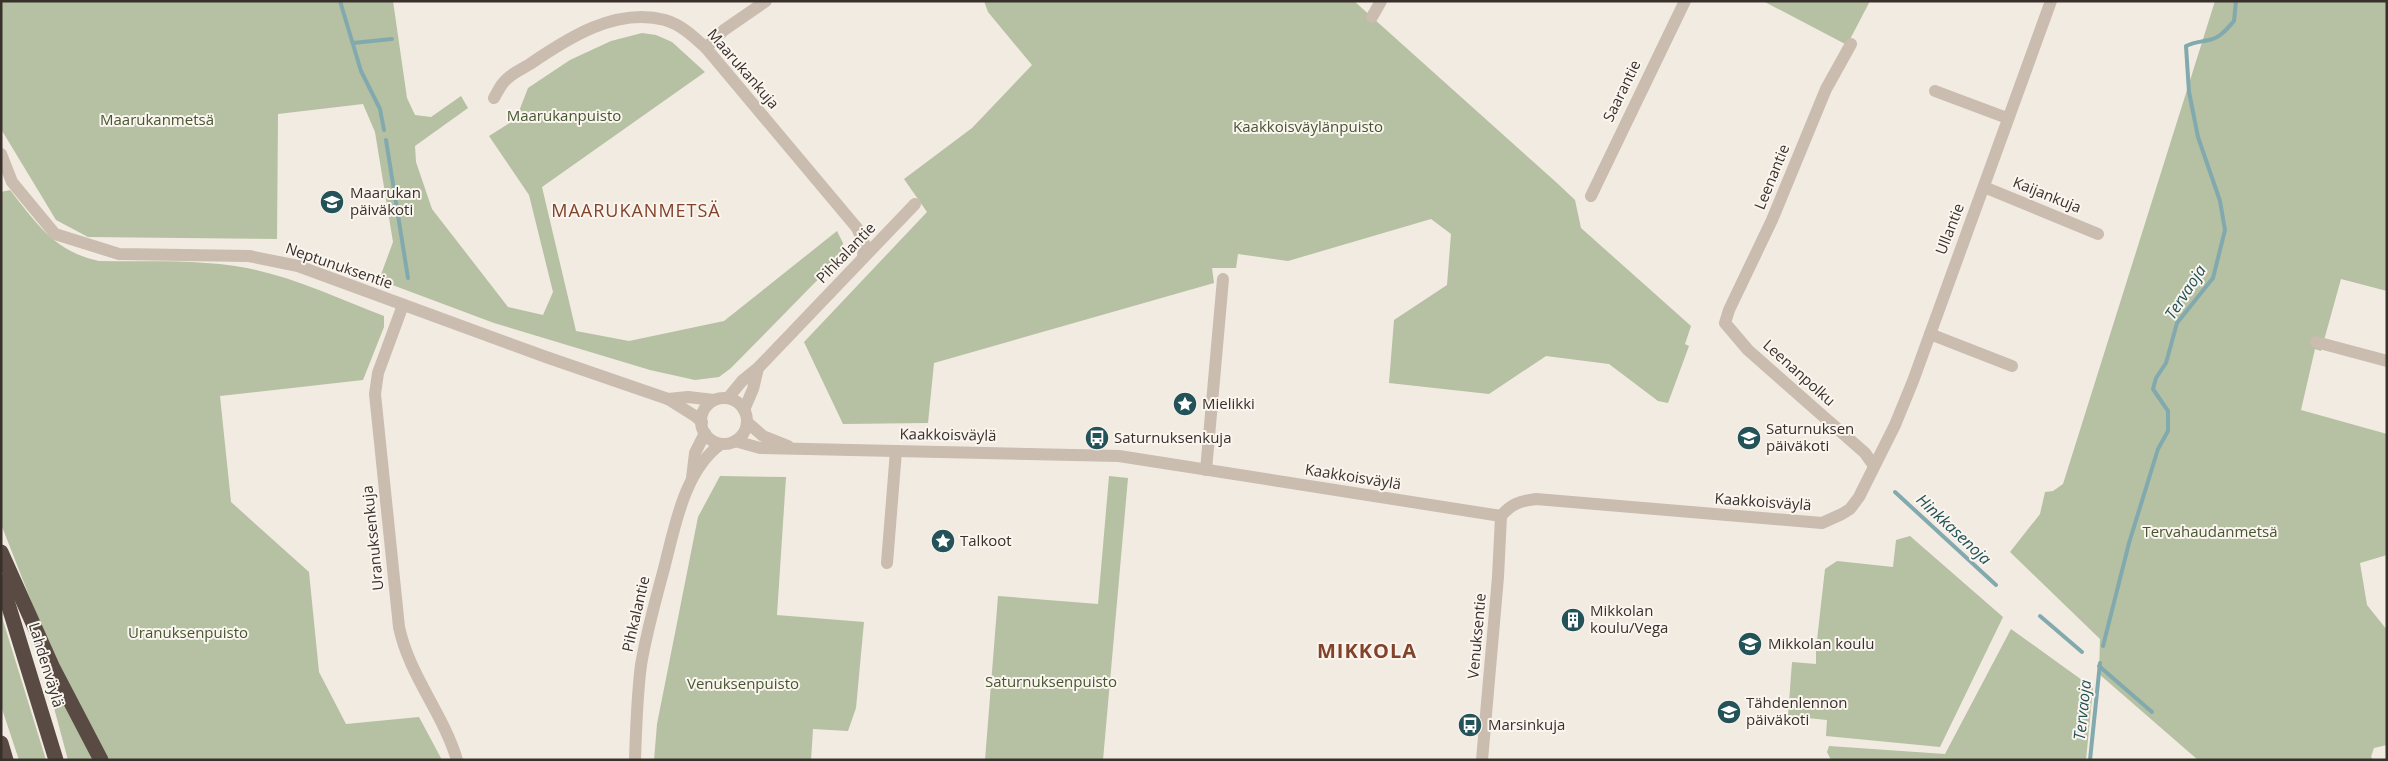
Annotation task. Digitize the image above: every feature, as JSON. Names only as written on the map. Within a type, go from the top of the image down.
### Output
[{"type":"highway","points":[[1,552],[53,668],[101,760]]},
{"type":"highway","name":"Lahdenväylä","points":[[1,582],[56,760]]},
{"type":"highway","points":[[1,743],[6,760]]},
{"type":"street","points":[[706,48],[724,30],[766,1]]},
{"type":"street","points":[[1372,17],[1381,1]]},
{"type":"street","name":"Saarantie","points":[[1591,196],[1685,1]]},
{"type":"street","name":"Ullantie","points":[[1874,466],[1895,425],[1930,334],[2051,1]]},
{"type":"street","name":"Maarukankuja","points":[[494,98],[504,81],[557,45],[579,34],[611,22],[634,18],[651,18],[667,21],[681,28],[706,48],[857,228],[864,243],[864,258]]},
{"type":"street","name":"Leenantie","points":[[1725,323],[1772,220],[1826,89],[1851,44]]},
{"type":"street","points":[[1935,91],[2007,118]]},
{"type":"street","name":"Neptunuksentie","points":[[1,154],[12,182],[55,234],[119,254],[248,256],[298,266],[668,399],[696,416],[703,428]]},
{"type":"street","name":"Kaijankuja","points":[[1984,187],[2098,234]]},
{"type":"street","name":"Pihkalantie","points":[[728,398],[742,381],[758,368],[915,204]]},
{"type":"street","points":[[1206,470],[1223,279]]},
{"type":"street","name":"Uranuksenkuja","points":[[403,305],[378,372],[375,394],[399,627],[403,645],[414,672],[456,760]]},
{"type":"street","name":"Leenanpolku","points":[[1725,323],[1748,350],[1864,453],[1874,466]]},
{"type":"street","points":[[1930,334],[2012,366]]},
{"type":"street","points":[[2316,342],[2387,361]]},
{"type":"street","name":"Pihkalantie","points":[[746,416],[758,368]]},
{"type":"street","name":"Neptunuksentie","points":[[668,399],[688,396],[714,400]]},
{"type":"street","points":[[728,398],[737,402],[746,416],[744,433],[735,441],[721,444],[712,440],[703,428],[705,409],[714,400],[728,398]]},
{"type":"street","name":"Kaakkoisväylä","points":[[746,416],[763,436],[792,447]]},
{"type":"street","name":"Pihkalantie","points":[[692,481],[695,454],[703,428]]},
{"type":"street","name":"Kaakkoisväylä","points":[[735,441],[760,448],[792,447],[1119,456],[1501,516],[1509,507],[1519,502],[1536,499],[1822,523],[1850,509],[1863,491],[1874,466]]},
{"type":"street","name":"Pihkalantie","points":[[635,760],[641,665],[648,627],[678,518],[692,481],[706,459],[721,444]]},
{"type":"street","points":[[886,563],[896,451]]},
{"type":"street","name":"Venuksentie","points":[[1482,760],[1498,577],[1501,516]]},
{"type":"green space","name":"Maarukanmetsä","points":[[1,1],[393,1],[407,98],[415,115],[431,117],[461,96],[468,108],[415,146],[416,162],[432,209],[508,307],[543,315],[553,292],[529,195],[489,136],[516,119],[528,88],[570,60],[611,41],[642,33],[656,35],[672,42],[705,72],[542,187],[576,331],[629,341],[724,321],[837,231],[843,243],[841,256],[731,368],[719,377],[695,380],[650,370],[494,323],[379,280],[393,242],[375,132],[363,104],[278,114],[277,239],[88,237],[56,220],[1,129]]},
{"type":"green space","name":"Kaakkoisväylänpuisto","points":[[984,1],[1354,1],[1575,200],[1581,228],[1691,326],[1685,344],[1689,346],[1668,403],[1658,401],[1609,364],[1546,356],[1489,394],[1389,383],[1394,320],[1447,285],[1451,234],[1431,219],[1288,261],[1238,254],[1236,268],[1212,268],[1214,283],[934,363],[928,423],[843,424],[804,342],[927,212],[904,179],[972,128],[1032,65],[988,12]]},
{"type":"green space","points":[[1763,1],[1870,1],[1847,45]]},
{"type":"green space","name":"Tervahaudanmetsä","points":[[2215,1],[2387,1],[2387,291],[2341,279],[2321,351],[2315,349],[2301,410],[2387,434],[2387,555],[2360,563],[2367,605],[2387,630],[2387,745],[2374,748],[2371,757],[2374,760],[2198,760],[2099,674],[2100,639],[2010,552],[2040,514],[2045,492],[2053,491],[2063,484]]},
{"type":"green space","name":"Uranuksenpuisto","points":[[10,190],[38,225],[58,243],[84,257],[99,261],[192,262],[247,268],[282,277],[384,316],[384,327],[363,380],[220,396],[231,502],[309,572],[319,672],[346,724],[419,717],[442,760],[109,760],[86,719],[44,634],[1,524],[1,192]]},
{"type":"green space","name":"Venuksenpuisto","points":[[720,476],[786,477],[777,615],[864,622],[856,708],[848,731],[813,729],[811,760],[654,760],[657,724],[698,517]]},
{"type":"green space","name":"Saturnuksenpuisto","points":[[1109,476],[1128,478],[1103,760],[985,760],[998,596],[1098,604]]},
{"type":"green space","points":[[1910,536],[2003,617],[1940,747],[1826,736],[1827,720],[1788,716],[1792,662],[1816,664],[1825,569],[1837,561],[1893,567],[1896,540]]},
{"type":"green space","points":[[1,614],[46,760],[19,760],[1,706]]},
{"type":"green space","points":[[2011,629],[2093,688],[2086,760],[1831,760],[1827,752],[1829,746],[1945,754]]},
{"type":"green space","points":[[42,663],[54,681],[93,760],[68,760]]},
{"type":"waterway","points":[[340,1],[361,71],[380,109],[384,130]]},
{"type":"waterway","name":"Tervaoja","points":[[2103,646],[2129,543],[2158,449],[2168,431],[2168,411],[2153,389],[2156,378],[2166,363],[2177,323],[2213,278],[2225,230],[2220,201],[2198,137],[2189,92],[2186,46],[2213,39],[2223,33],[2234,21],[2236,1]]},
{"type":"waterway","points":[[353,43],[392,39]]},
{"type":"waterway","points":[[386,140],[408,278]]},
{"type":"waterway","name":"Hinkkasenoja","points":[[1895,492],[1996,585]]},
{"type":"waterway","name":"Hinkkasenoja","points":[[2040,616],[2082,652]]},
{"type":"waterway","name":"Tervaoja","points":[[2090,760],[2100,663]]},
{"type":"waterway","points":[[2099,666],[2152,712]]},
{"type":"place","name":"Maarukan päiväkoti","points":[[332,202]]},
{"type":"place","name":"Mielikki","points":[[1185,404]]},
{"type":"place","name":"Saturnuksenkuja","points":[[1097,438]]},
{"type":"place","name":"Saturnuksen päiväkoti","points":[[1749,438]]},
{"type":"place","name":"Talkoot","points":[[943,541]]},
{"type":"place","name":"Mikkolan koulu/Vega","points":[[1573,620]]},
{"type":"place","name":"Mikkolan koulu","points":[[1750,644]]},
{"type":"place","name":"Tähdenlennon päiväkoti","points":[[1729,712]]},
{"type":"place","name":"Marsinkuja","points":[[1470,725]]},
{"type":"district","name":"MAARUKANMETSÄ","points":[[636,211]]},
{"type":"district","name":"MIKKOLA","points":[[1367,651]]},
{"type":"park label","name":"Maarukanpuisto","points":[[564,116]]}]
